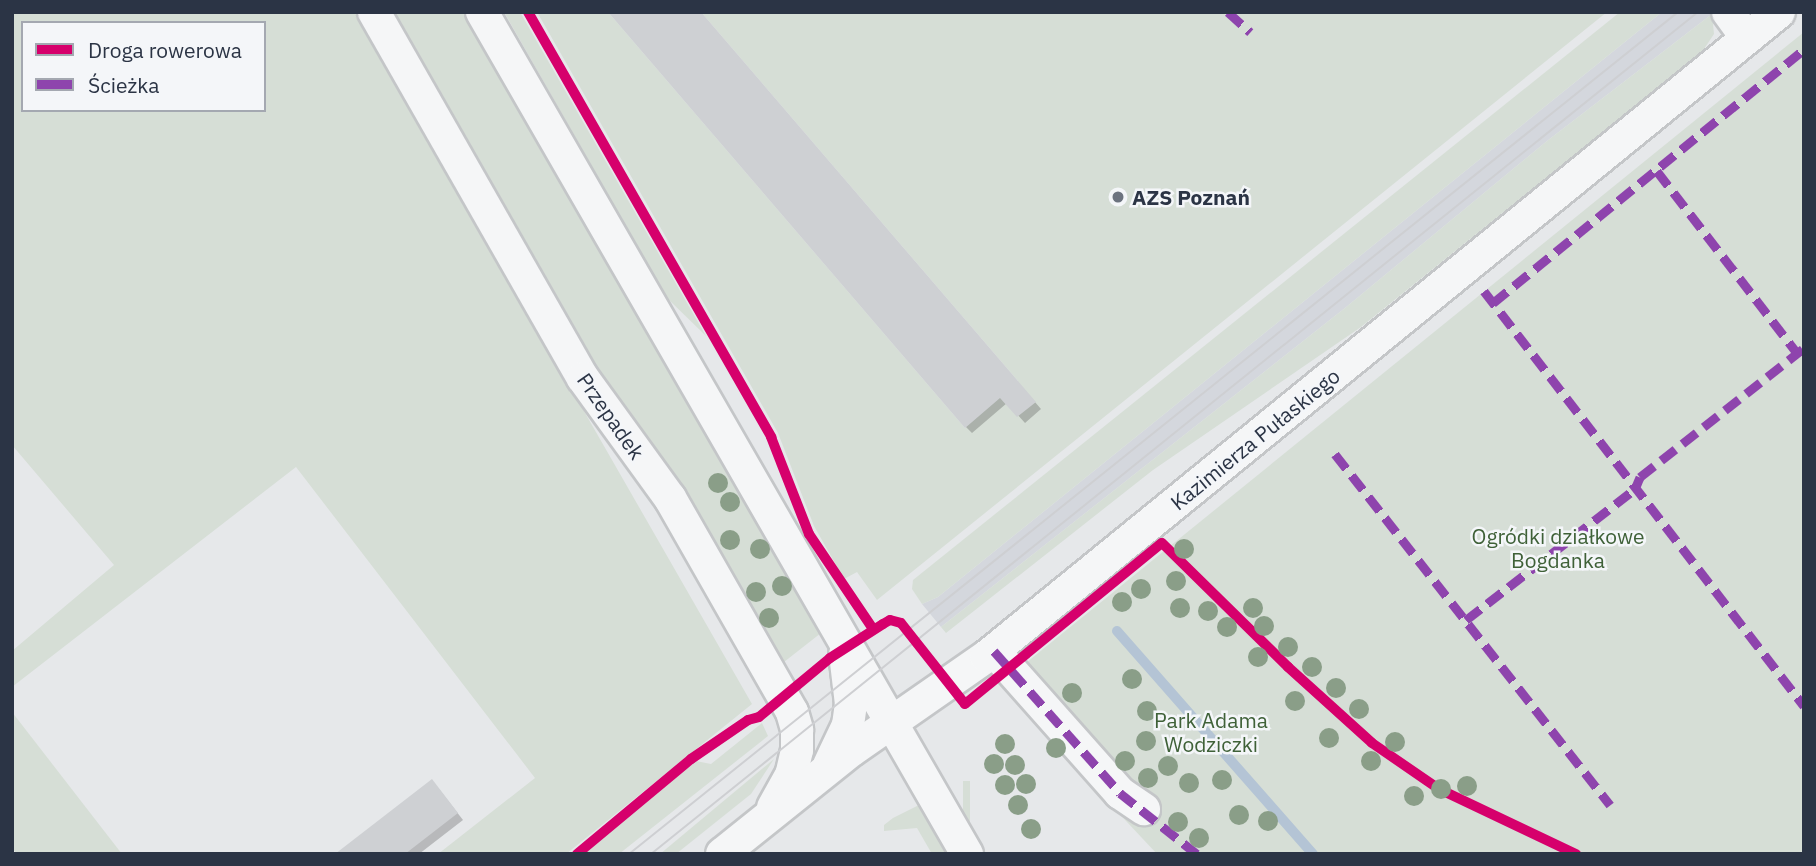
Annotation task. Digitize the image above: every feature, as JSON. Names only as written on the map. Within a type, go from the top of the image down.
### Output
[{"type":"street","name":"Przepadek","points":[[374,12],[583,378],[670,498],[792,712],[797,730],[794,762],[780,797],[761,822]]},
{"type":"street","points":[[482,12],[967,854]]},
{"type":"street","points":[[1728,12],[1747,38]]},
{"type":"street","name":"Kazimierza Pułaskiego","points":[[722,854],[825,771],[994,651],[1779,12]]},
{"type":"street","points":[[825,771],[845,733],[851,704],[841,636]]},
{"type":"street","points":[[994,651],[1120,793],[1144,809]]},
{"type":"shaded area","points":[[1662,12],[1712,14],[1547,141],[1345,308],[941,627],[922,604],[938,597]]},
{"type":"green space","points":[[12,12],[355,12],[752,704],[566,854],[438,854],[535,778],[296,467],[12,687],[12,651],[114,565],[12,445]]},
{"type":"green space","points":[[394,12],[464,12],[493,59],[821,633],[784,662],[687,492],[602,377]]},
{"type":"green space","points":[[504,12],[520,12],[706,336],[666,297]]},
{"type":"green space","name":"AZS Poznań","points":[[537,12],[608,12],[965,428],[1018,381],[701,12],[1607,12],[877,600],[857,572],[844,579],[814,526],[778,433]]},
{"type":"green space","points":[[1620,12],[1662,12],[938,597],[922,604],[912,589],[913,580]]},
{"type":"green space","points":[[1712,14],[1714,34],[1702,52],[1361,327],[1153,470],[946,633],[941,627],[1345,308],[1547,141]]},
{"type":"green space","name":"Ogródki działkowe Bogdanka","points":[[1804,32],[1804,854],[1157,854],[1067,758],[1005,680]]},
{"type":"green space","points":[[12,712],[122,854],[17,854],[12,848]]},
{"type":"green space","points":[[762,723],[768,736],[619,854],[584,854],[696,761],[711,764]]},
{"type":"green space","points":[[774,759],[751,794],[676,854],[660,854]]},
{"type":"green space","points":[[963,781],[970,781],[970,854],[963,854]]},
{"type":"green space","points":[[919,805],[947,854],[932,854],[917,828],[884,831],[884,825],[893,818]]},
{"type":"building","points":[[608,12],[701,12],[1036,402],[1017,417],[1000,398],[965,428]]},
{"type":"building","points":[[432,779],[458,813],[405,854],[335,854]]},
{"type":"waterway","points":[[1117,631],[1313,854]]},
{"type":"tram line","points":[[629,854],[1678,12]]},
{"type":"tram line","points":[[651,854],[1698,12]]},
{"type":"marked path","points":[[1228,12],[1250,32]]},
{"type":"marked path","points":[[1493,303],[1804,49]]},
{"type":"marked path","points":[[1657,171],[1804,362]]},
{"type":"marked path","points":[[1484,291],[1804,706]]},
{"type":"marked path","points":[[1466,620],[1635,489],[1640,477],[1804,348]]},
{"type":"marked path","points":[[1335,454],[1610,805]]},
{"type":"marked path","points":[[994,651],[1120,793],[1197,854]]},
{"type":"cycle path","points":[[528,12],[771,437],[809,534],[873,629]]},
{"type":"cycle path","points":[[577,854],[691,759],[748,720],[759,717],[830,658],[890,620],[901,623],[965,704],[1162,543],[1288,667],[1372,743],[1439,789],[1576,854]]},
{"type":"place","name":"AZS Poznań","points":[[1118,197]]},
{"type":"park label","name":"Park Adama Wodziczki","points":[[1211,732]]}]
